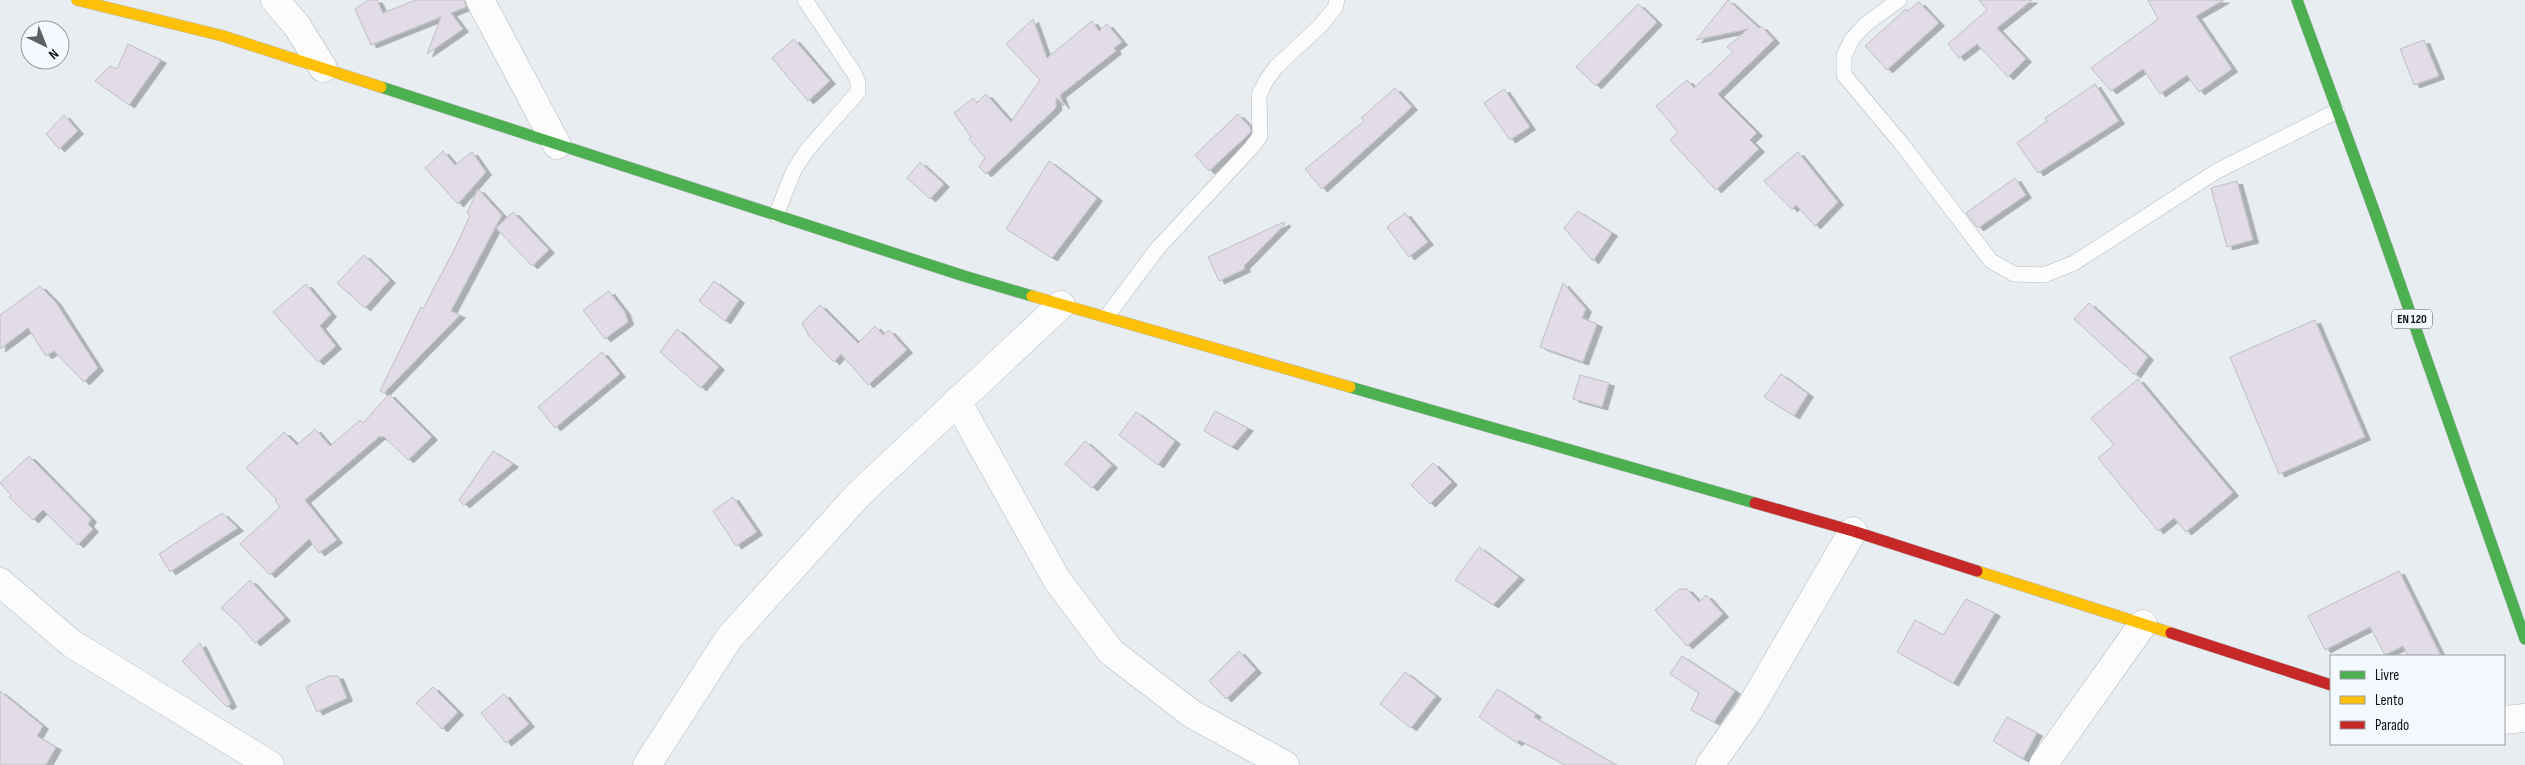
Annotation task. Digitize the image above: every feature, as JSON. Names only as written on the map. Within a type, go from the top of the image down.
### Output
[{"type":"street","points":[[77,0],[223,36],[964,276],[1853,531],[2330,685]]},
{"type":"street","points":[[275,0],[297,26],[323,68]]},
{"type":"street","points":[[480,0],[557,145]]},
{"type":"street","name":"EN 120","points":[[2296,0],[2525,639]]},
{"type":"street","points":[[647,765],[729,638],[859,494],[1061,304]]},
{"type":"street","points":[[958,401],[1057,580],[1111,652],[1192,714],[1285,765]]},
{"type":"street","points":[[1710,765],[1749,710],[1853,531]]},
{"type":"street","points":[[0,582],[71,643],[270,765]]},
{"type":"street","points":[[2043,765],[2143,624]]},
{"type":"street","points":[[2505,720],[2525,718]]},
{"type":"lane","points":[[776,215],[794,170],[807,150],[858,92],[858,82],[854,73],[804,0]]},
{"type":"lane","points":[[1107,316],[1158,249],[1260,136],[1259,95],[1266,81],[1276,67],[1320,26],[1335,8],[1336,0]]},
{"type":"lane","points":[[1898,0],[1866,24],[1852,39],[1844,56],[1844,75],[1901,143],[1991,261],[2014,274],[2044,275],[2074,264],[2217,171],[2337,111]]},
{"type":"building","points":[[368,0],[377,0],[383,13],[416,0],[464,0],[466,7],[451,13],[463,29],[427,54],[441,17],[371,45],[355,9]]},
{"type":"building","points":[[1728,0],[1759,28],[1761,26],[1774,40],[1718,94],[1757,133],[1750,140],[1759,149],[1716,190],[1670,140],[1678,132],[1656,106],[1687,80],[1694,88],[1733,52],[1727,47],[1748,29],[1696,40]]},
{"type":"building","points":[[1979,0],[2032,0],[1997,28],[2026,59],[2008,77],[1977,44],[1959,58],[1948,44],[1987,10]]},
{"type":"building","points":[[2148,0],[2224,0],[2196,16],[2232,69],[2199,92],[2187,75],[2160,94],[2143,69],[2111,91],[2091,68],[2158,19]]},
{"type":"building","points":[[1919,2],[1939,23],[1887,70],[1865,46],[1906,9],[1908,11]]},
{"type":"building","points":[[1638,4],[1657,22],[1596,86],[1576,67]]},
{"type":"building","points":[[1033,19],[1047,58],[1092,21],[1099,31],[1107,24],[1122,42],[1114,48],[1116,51],[1060,95],[1064,106],[1057,98],[1056,108],[986,174],[979,167],[985,158],[969,139],[971,137],[954,113],[973,98],[977,103],[986,94],[1011,122],[1040,80],[1006,44]]},
{"type":"building","points":[[794,39],[830,81],[808,101],[772,58]]},
{"type":"building","points":[[2424,40],[2439,76],[2414,85],[2400,49]]},
{"type":"building","points":[[128,44],[161,60],[129,105],[95,81],[110,66],[117,69]]},
{"type":"building","points":[[2095,84],[2119,121],[2038,173],[2017,143],[2047,121],[2045,118]]},
{"type":"building","points":[[1395,88],[1412,107],[1322,189],[1305,169],[1364,121],[1361,118]]},
{"type":"building","points":[[1504,89],[1530,127],[1510,140],[1484,103]]},
{"type":"building","points":[[1238,114],[1250,127],[1251,132],[1209,171],[1195,155]]},
{"type":"building","points":[[64,115],[78,131],[59,149],[46,134]]},
{"type":"building","points":[[443,151],[455,165],[472,152],[486,172],[458,204],[425,168]]},
{"type":"building","points":[[1798,152],[1838,202],[1815,226],[1796,205],[1792,209],[1764,181]]},
{"type":"building","points":[[1049,161],[1097,198],[1052,258],[1006,229]]},
{"type":"building","points":[[920,162],[944,184],[930,199],[907,178]]},
{"type":"building","points":[[2015,178],[2026,195],[1978,228],[1966,213]]},
{"type":"building","points":[[2237,181],[2253,240],[2227,247],[2211,188]]},
{"type":"building","points":[[478,189],[502,215],[451,311],[460,315],[384,393],[380,391],[421,307],[423,309],[454,250],[470,216],[467,213]]},
{"type":"building","points":[[1578,211],[1612,233],[1593,261],[1564,228]]},
{"type":"building","points":[[513,212],[549,250],[532,266],[496,228]]},
{"type":"building","points":[[1405,213],[1428,242],[1409,257],[1387,227]]},
{"type":"building","points":[[1284,222],[1285,224],[1244,266],[1245,269],[1219,281],[1208,257]]},
{"type":"building","points":[[364,255],[390,280],[365,308],[337,283]]},
{"type":"building","points":[[714,281],[739,300],[725,321],[699,301]]},
{"type":"building","points":[[1563,283],[1586,309],[1582,318],[1597,324],[1583,362],[1540,347]]},
{"type":"building","points":[[306,284],[331,314],[320,326],[336,346],[318,362],[273,312]]},
{"type":"building","points":[[40,286],[55,301],[98,368],[84,382],[54,351],[46,356],[28,328],[0,349],[0,315]]},
{"type":"building","points":[[609,291],[625,312],[628,322],[605,339],[583,310]]},
{"type":"building","points":[[2089,303],[2148,357],[2135,375],[2074,319]]},
{"type":"building","points":[[820,305],[858,343],[875,326],[883,335],[889,330],[907,350],[868,385],[841,354],[834,362],[809,336],[802,323]]},
{"type":"building","points":[[2315,320],[2365,437],[2279,474],[2230,357]]},
{"type":"building","points":[[677,329],[719,367],[701,388],[660,352]]},
{"type":"building","points":[[602,352],[620,374],[555,428],[538,407]]},
{"type":"building","points":[[1781,374],[1808,394],[1794,416],[1764,397]]},
{"type":"building","points":[[1580,375],[1609,383],[1602,407],[1573,399]]},
{"type":"building","points":[[2138,379],[2233,493],[2186,532],[2174,518],[2158,531],[2098,458],[2114,445],[2091,418]]},
{"type":"building","points":[[389,394],[432,437],[408,460],[383,436],[382,438],[380,436],[305,500],[337,540],[319,553],[309,539],[270,575],[240,544],[280,507],[275,501],[277,500],[246,468],[284,432],[297,445],[315,429],[330,446],[360,420],[363,423]]},
{"type":"building","points":[[1215,411],[1248,428],[1232,447],[1204,431]]},
{"type":"building","points":[[1136,412],[1175,441],[1158,465],[1119,435]]},
{"type":"building","points":[[1085,441],[1112,465],[1092,488],[1065,464]]},
{"type":"building","points":[[493,451],[513,464],[464,505],[459,500]]},
{"type":"building","points":[[29,456],[91,519],[88,524],[93,529],[78,545],[43,510],[33,520],[9,497],[11,495],[0,483]]},
{"type":"building","points":[[1433,463],[1452,482],[1430,504],[1411,485]]},
{"type":"building","points":[[733,497],[757,532],[736,546],[713,511]]},
{"type":"building","points":[[222,513],[238,528],[170,572],[159,554]]},
{"type":"building","points":[[1479,547],[1519,577],[1493,605],[1455,580]]},
{"type":"building","points":[[2399,571],[2441,655],[2408,655],[2403,646],[2385,655],[2370,627],[2325,650],[2308,616]]},
{"type":"building","points":[[250,580],[285,618],[255,643],[239,624],[221,608]]},
{"type":"building","points":[[1679,589],[1687,589],[1699,602],[1706,595],[1723,614],[1687,646],[1655,610]]},
{"type":"building","points":[[1966,599],[1995,613],[1953,683],[1897,652],[1915,620],[1943,635]]},
{"type":"building","points":[[200,643],[231,704],[227,707],[182,661]]},
{"type":"building","points":[[1239,651],[1256,670],[1226,699],[1209,681]]},
{"type":"building","points":[[1682,656],[1735,691],[1714,722],[1691,710],[1699,693],[1670,674]]},
{"type":"building","points":[[1405,672],[1436,696],[1411,728],[1380,704]]},
{"type":"building","points":[[329,676],[338,676],[347,698],[317,712],[306,687]]},
{"type":"building","points":[[433,687],[458,712],[442,729],[416,703]]},
{"type":"building","points":[[1497,689],[1536,714],[1534,717],[1616,765],[1565,765],[1519,740],[1517,743],[1479,717]]},
{"type":"building","points":[[0,691],[43,726],[37,736],[56,747],[46,765],[0,765]]},
{"type":"building","points":[[504,694],[529,724],[506,743],[481,713]]},
{"type":"building","points":[[2007,717],[2037,733],[2023,759],[1993,741]]},
{"type":"traffic: fast","points":[[2297,0],[2375,213],[2525,639]]},
{"type":"traffic: fast","points":[[381,87],[964,276],[1032,296]]},
{"type":"traffic: fast","points":[[1350,387],[1755,503]]},
{"type":"traffic: slow","points":[[77,0],[223,36],[381,87]]},
{"type":"traffic: slow","points":[[1032,296],[1350,387]]},
{"type":"traffic: slow","points":[[1977,571],[2171,633]]},
{"type":"traffic: jam","points":[[1755,503],[1853,531],[1977,571]]},
{"type":"traffic: jam","points":[[2171,633],[2330,685]]}]
